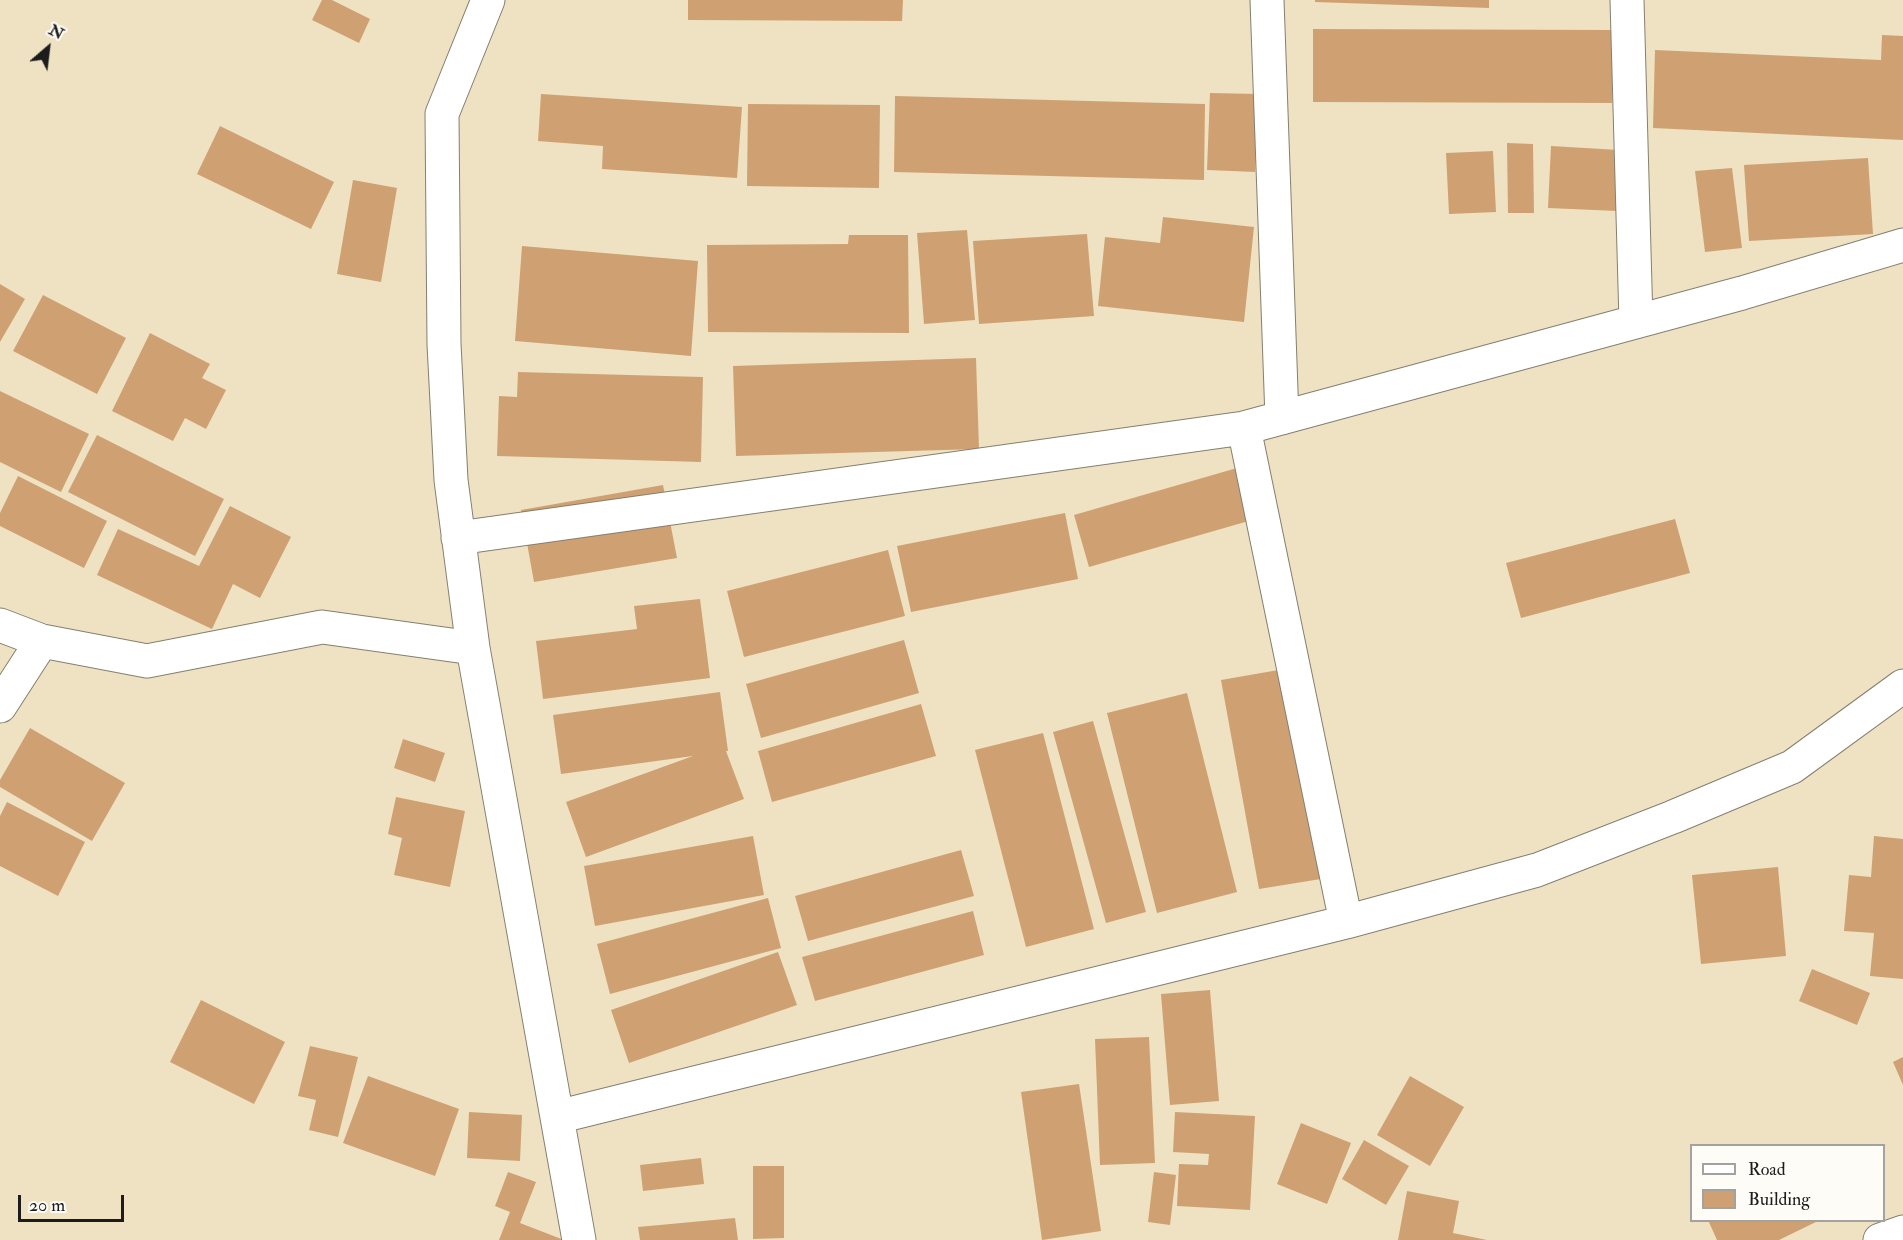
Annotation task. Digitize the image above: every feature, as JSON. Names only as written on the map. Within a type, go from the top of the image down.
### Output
[{"type":"street","points":[[488,0],[442,114],[444,344],[451,480],[473,648],[579,1240]]},
{"type":"street","points":[[1267,0],[1282,418]]},
{"type":"street","points":[[1627,0],[1636,322]]},
{"type":"street","points":[[458,538],[1244,428],[1636,322],[1903,244]]},
{"type":"street","points":[[1244,428],[1346,922]]},
{"type":"street","points":[[0,625],[42,641],[147,661],[322,627],[473,648]]},
{"type":"street","points":[[0,706],[42,641]]},
{"type":"street","points":[[557,1117],[1346,922],[1538,870],[1792,767],[1903,686]]},
{"type":"street","points":[[1880,1240],[1903,1232]]},
{"type":"building","points":[[322,0],[332,0],[370,19],[359,43],[312,20]]},
{"type":"building","points":[[688,0],[903,0],[902,21],[688,20]]},
{"type":"building","points":[[1315,0],[1489,0],[1489,8],[1315,2]]},
{"type":"building","points":[[1313,29],[1612,30],[1612,103],[1313,102]]},
{"type":"building","points":[[1882,35],[1903,36],[1903,140],[1653,128],[1655,50],[1881,60]]},
{"type":"building","points":[[1210,93],[1258,94],[1255,172],[1207,170]]},
{"type":"building","points":[[541,94],[742,107],[737,178],[602,169],[603,146],[538,141]]},
{"type":"building","points":[[895,96],[1205,104],[1204,180],[894,172]]},
{"type":"building","points":[[748,104],[880,105],[879,188],[747,186]]},
{"type":"building","points":[[220,126],[334,182],[311,229],[197,174]]},
{"type":"building","points":[[1507,143],[1533,144],[1534,213],[1508,213]]},
{"type":"building","points":[[1551,146],[1619,150],[1617,211],[1548,208]]},
{"type":"building","points":[[1493,151],[1496,212],[1449,214],[1446,153]]},
{"type":"building","points":[[1868,158],[1873,234],[1749,241],[1744,165]]},
{"type":"building","points":[[1732,168],[1742,248],[1705,252],[1695,171]]},
{"type":"building","points":[[353,180],[397,188],[381,282],[337,274]]},
{"type":"building","points":[[1163,217],[1254,227],[1244,322],[1098,306],[1105,237],[1160,243]]},
{"type":"building","points":[[967,230],[975,320],[924,324],[917,233]]},
{"type":"building","points":[[1087,234],[1094,316],[979,324],[973,241]]},
{"type":"building","points":[[849,235],[908,235],[909,333],[708,332],[707,245],[848,244]]},
{"type":"building","points":[[522,246],[698,261],[691,356],[515,341]]},
{"type":"building","points":[[0,284],[25,299],[0,342]]},
{"type":"building","points":[[43,295],[126,338],[97,394],[13,351]]},
{"type":"building","points":[[150,333],[210,364],[202,378],[226,390],[206,429],[185,418],[173,441],[112,411]]},
{"type":"building","points":[[976,358],[979,449],[736,456],[733,366]]},
{"type":"building","points":[[518,372],[703,377],[701,462],[497,456],[499,396],[517,397]]},
{"type":"building","points":[[0,391],[89,434],[61,492],[0,462]]},
{"type":"building","points":[[97,435],[224,499],[195,556],[68,492]]},
{"type":"building","points":[[1237,468],[1252,520],[1089,567],[1074,515]]},
{"type":"building","points":[[18,476],[107,521],[84,568],[0,526],[0,513]]},
{"type":"building","points":[[663,485],[677,558],[534,582],[521,510]]},
{"type":"building","points":[[230,506],[291,537],[260,598],[233,584],[212,629],[97,575],[118,529],[199,566]]},
{"type":"building","points":[[1065,513],[1078,579],[911,612],[897,546]]},
{"type":"building","points":[[1675,519],[1690,573],[1521,618],[1506,563]]},
{"type":"building","points":[[888,550],[905,616],[744,657],[727,591]]},
{"type":"building","points":[[700,599],[710,678],[543,699],[536,641],[637,629],[634,606]]},
{"type":"building","points":[[904,640],[919,693],[761,738],[746,684]]},
{"type":"building","points":[[1290,668],[1327,878],[1259,889],[1221,680]]},
{"type":"building","points":[[720,692],[728,751],[726,751],[744,799],[586,857],[566,802],[693,756],[561,774],[553,715]]},
{"type":"building","points":[[1187,693],[1237,892],[1157,913],[1107,713]]},
{"type":"building","points":[[921,704],[936,756],[772,802],[758,751]]},
{"type":"building","points":[[1093,721],[1146,912],[1106,923],[1053,732]]},
{"type":"building","points":[[30,728],[125,783],[92,841],[0,787],[0,780]]},
{"type":"building","points":[[1043,733],[1094,929],[1026,947],[975,750]]},
{"type":"building","points":[[403,739],[445,753],[435,782],[394,768]]},
{"type":"building","points":[[396,797],[465,811],[450,887],[394,875],[402,838],[388,834]]},
{"type":"building","points":[[7,802],[85,842],[58,896],[0,866],[0,816]]},
{"type":"building","points":[[753,836],[764,895],[595,926],[584,866]]},
{"type":"building","points":[[1874,836],[1903,839],[1903,979],[1870,976],[1874,933],[1844,931],[1849,875],[1871,877]]},
{"type":"building","points":[[961,850],[974,896],[808,941],[795,896]]},
{"type":"building","points":[[1778,867],[1786,956],[1701,964],[1692,875]]},
{"type":"building","points":[[768,898],[781,948],[610,994],[597,944]]},
{"type":"building","points":[[973,911],[984,955],[815,1001],[802,957]]},
{"type":"building","points":[[778,952],[797,1005],[629,1063],[611,1010]]},
{"type":"building","points":[[1812,969],[1870,993],[1857,1025],[1799,1001]]},
{"type":"building","points":[[1210,990],[1219,1101],[1170,1105],[1161,994]]},
{"type":"building","points":[[201,1000],[285,1042],[254,1104],[170,1062]]},
{"type":"building","points":[[1149,1037],[1155,1163],[1100,1165],[1095,1039]]},
{"type":"building","points":[[310,1046],[358,1057],[338,1137],[309,1130],[316,1100],[298,1096]]},
{"type":"building","points":[[1903,1057],[1903,1085],[1893,1062]]},
{"type":"building","points":[[368,1076],[459,1109],[435,1176],[343,1143]]},
{"type":"building","points":[[1410,1076],[1464,1107],[1430,1166],[1377,1135]]},
{"type":"building","points":[[1079,1084],[1101,1231],[1042,1240],[1021,1092]]},
{"type":"building","points":[[469,1112],[522,1115],[520,1161],[467,1158]]},
{"type":"building","points":[[1175,1112],[1255,1116],[1250,1210],[1177,1206],[1179,1164],[1208,1165],[1209,1154],[1173,1152]]},
{"type":"building","points":[[1301,1123],[1351,1143],[1327,1204],[1277,1184]]},
{"type":"building","points":[[1364,1140],[1409,1166],[1386,1205],[1342,1179]]},
{"type":"building","points":[[701,1158],[704,1184],[643,1191],[640,1165]]},
{"type":"building","points":[[753,1166],[784,1166],[784,1238],[753,1239]]},
{"type":"building","points":[[508,1172],[536,1182],[520,1223],[564,1240],[499,1240],[510,1212],[495,1206]]},
{"type":"building","points":[[1154,1172],[1176,1175],[1170,1225],[1148,1222]]},
{"type":"building","points":[[1407,1191],[1459,1201],[1453,1233],[1487,1240],[1398,1240]]},
{"type":"building","points":[[735,1218],[738,1240],[640,1240],[638,1227]]},
{"type":"building","points":[[1709,1222],[1816,1222],[1779,1240],[1717,1240]]}]
